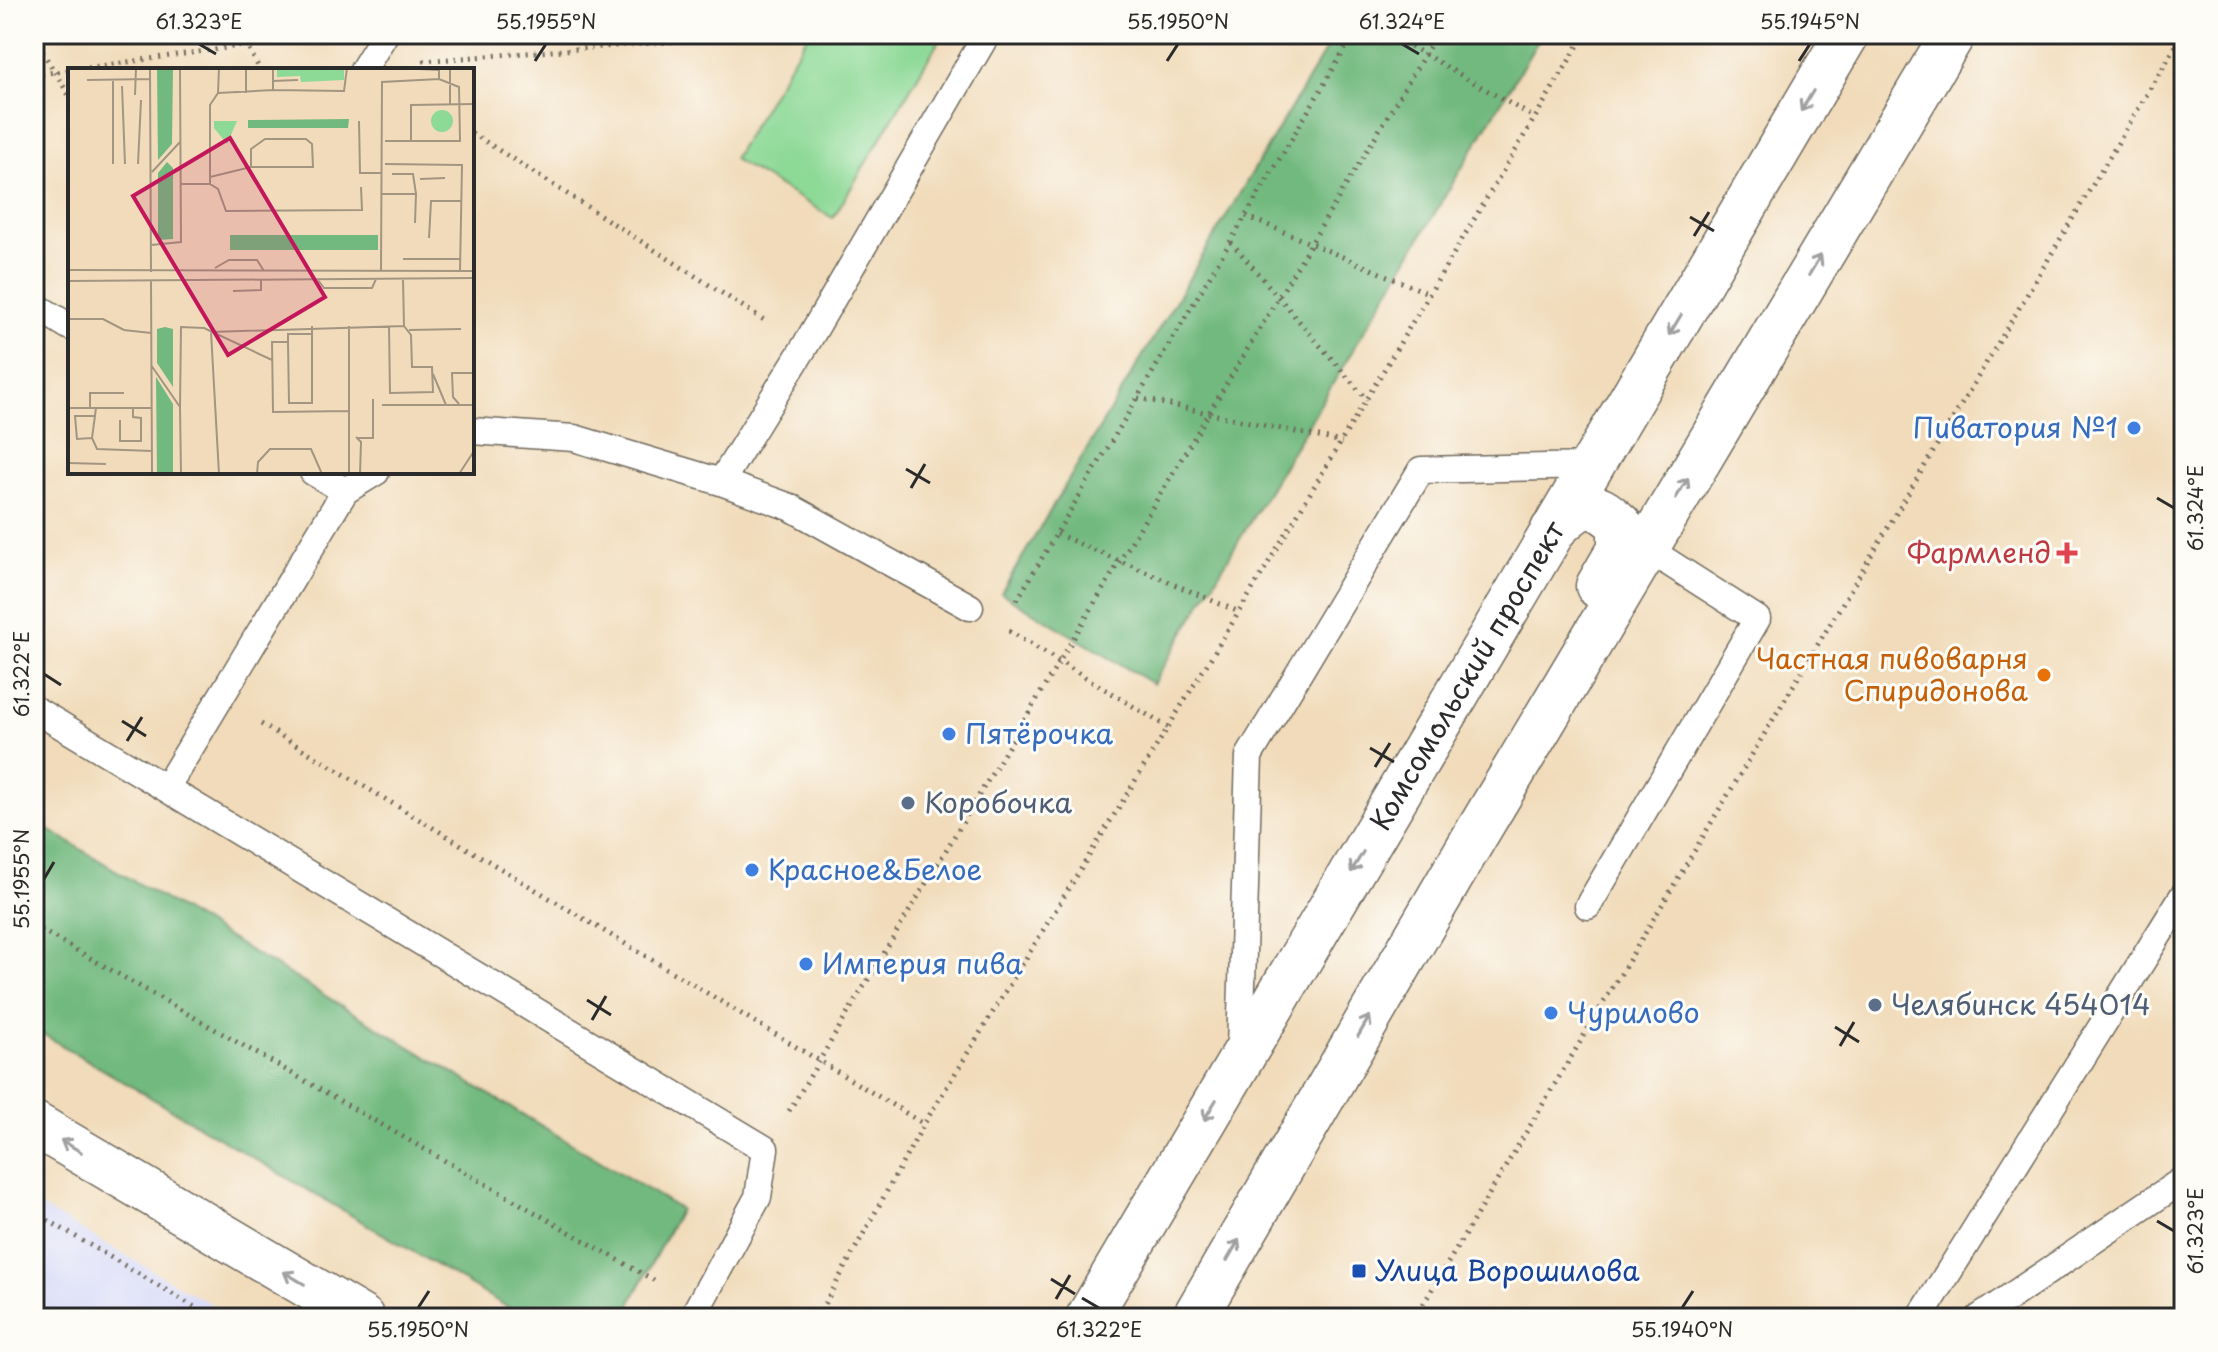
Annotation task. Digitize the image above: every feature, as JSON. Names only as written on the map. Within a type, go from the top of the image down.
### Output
[{"type":"main road","name":"Комсомольский проспект","points":[[1088,1318],[1847,34]]},
{"type":"main road","points":[[1194,1318],[1468,848],[1953,34]]},
{"type":"main road","points":[[1468,848],[1504,744],[1620,548],[1620,525],[1603,509],[1588,506],[1571,512],[1553,530]]},
{"type":"main road","points":[[34,1124],[362,1318]]},
{"type":"lane","points":[[365,68],[385,34]]},
{"type":"lane","points":[[721,482],[805,346],[987,34]]},
{"type":"lane","points":[[34,305],[68,326]]},
{"type":"lane","points":[[474,431],[574,438],[721,482],[790,507],[970,607]]},
{"type":"lane","points":[[1240,1060],[1249,756],[1421,470],[1591,466]]},
{"type":"lane","points":[[316,474],[345,491]]},
{"type":"lane","points":[[166,788],[345,491],[373,474]]},
{"type":"lane","points":[[1588,906],[1757,619],[1646,548]]},
{"type":"lane","points":[[34,709],[765,1149],[758,1197],[695,1312]]},
{"type":"lane","points":[[1920,1318],[2184,894]]},
{"type":"lane","points":[[1979,1318],[2184,1179]]},
{"type":"path","points":[[248,34],[247,45],[259,68]]},
{"type":"path","points":[[365,68],[705,39],[717,34]]},
{"type":"path","points":[[1001,627],[1354,34]]},
{"type":"path","points":[[1390,34],[1535,118]]},
{"type":"path","points":[[765,1149],[1437,34]]},
{"type":"path","points":[[817,1318],[924,1124],[1169,728],[1585,34]]},
{"type":"path","points":[[1415,1318],[2183,34]]},
{"type":"path","points":[[34,38],[68,94]]},
{"type":"path","points":[[85,68],[247,45]]},
{"type":"path","points":[[34,75],[68,70]]},
{"type":"path","points":[[474,134],[805,346]]},
{"type":"path","points":[[1246,216],[1430,294]]},
{"type":"path","points":[[1231,242],[1367,400]]},
{"type":"path","points":[[1138,398],[1342,442]]},
{"type":"path","points":[[1057,534],[1239,612]]},
{"type":"path","points":[[970,607],[1169,728]]},
{"type":"path","points":[[256,720],[924,1124]]},
{"type":"path","points":[[34,926],[695,1312]]},
{"type":"path","points":[[34,1212],[213,1318]]},
{"type":"shaded area","points":[[34,1203],[235,1318],[34,1318]]},
{"type":"green space","points":[[808,34],[932,34],[940,39],[833,218],[733,159]]},
{"type":"green space","points":[[1335,34],[1542,34],[1153,684],[1001,593]]},
{"type":"green space","points":[[34,821],[680,1209],[623,1318],[526,1318],[34,1029]]},
{"type":"place","name":"Пиватория №1","points":[[2134,428]]},
{"type":"place","name":"Фармленд","points":[[2067,553]]},
{"type":"place","name":"Частная пивоварня Спиридонова","points":[[2044,675]]},
{"type":"place","name":"Пятёрочка","points":[[949,734]]},
{"type":"place","name":"Коробочка","points":[[908,803]]},
{"type":"place","name":"Красное&Белое","points":[[752,870]]},
{"type":"place","name":"Империя пива","points":[[806,964]]},
{"type":"place","name":"Челябинск 454014","points":[[1875,1005]]},
{"type":"place","name":"Чурилово","points":[[1551,1013]]},
{"type":"place","name":"Улица Ворошилова","points":[[1359,1271]]}]
